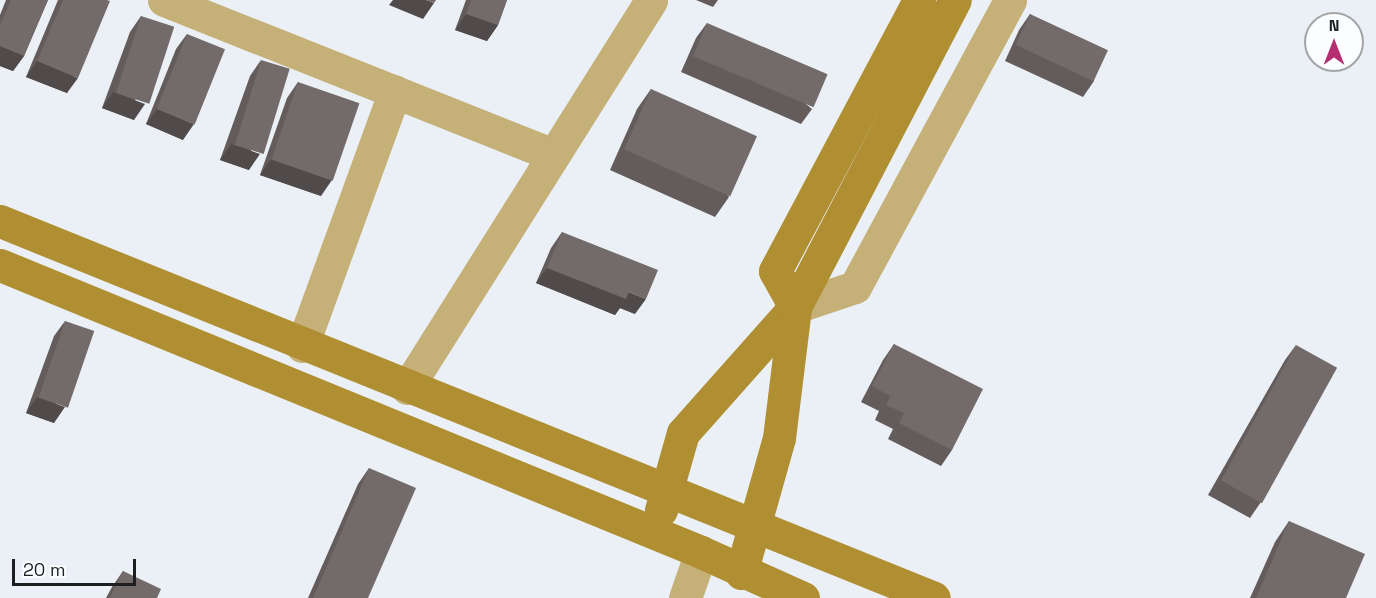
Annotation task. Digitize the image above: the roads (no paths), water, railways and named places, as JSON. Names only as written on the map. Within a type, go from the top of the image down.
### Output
[{"type":"main road","points":[[741,573],[779,438],[795,307],[775,271],[919,0]]},
{"type":"main road","points":[[656,534],[665,490],[683,433],[795,307],[955,0]]},
{"type":"main road","points":[[0,221],[302,346],[934,598]]},
{"type":"main road","points":[[0,266],[700,552],[741,573],[803,598]]},
{"type":"street","points":[[164,0],[551,154]]},
{"type":"street","points":[[407,388],[551,154],[651,0]]},
{"type":"street","points":[[795,307],[855,287],[1010,0]]},
{"type":"street","points":[[302,346],[395,91]]},
{"type":"street","points":[[685,598],[700,552]]}]
